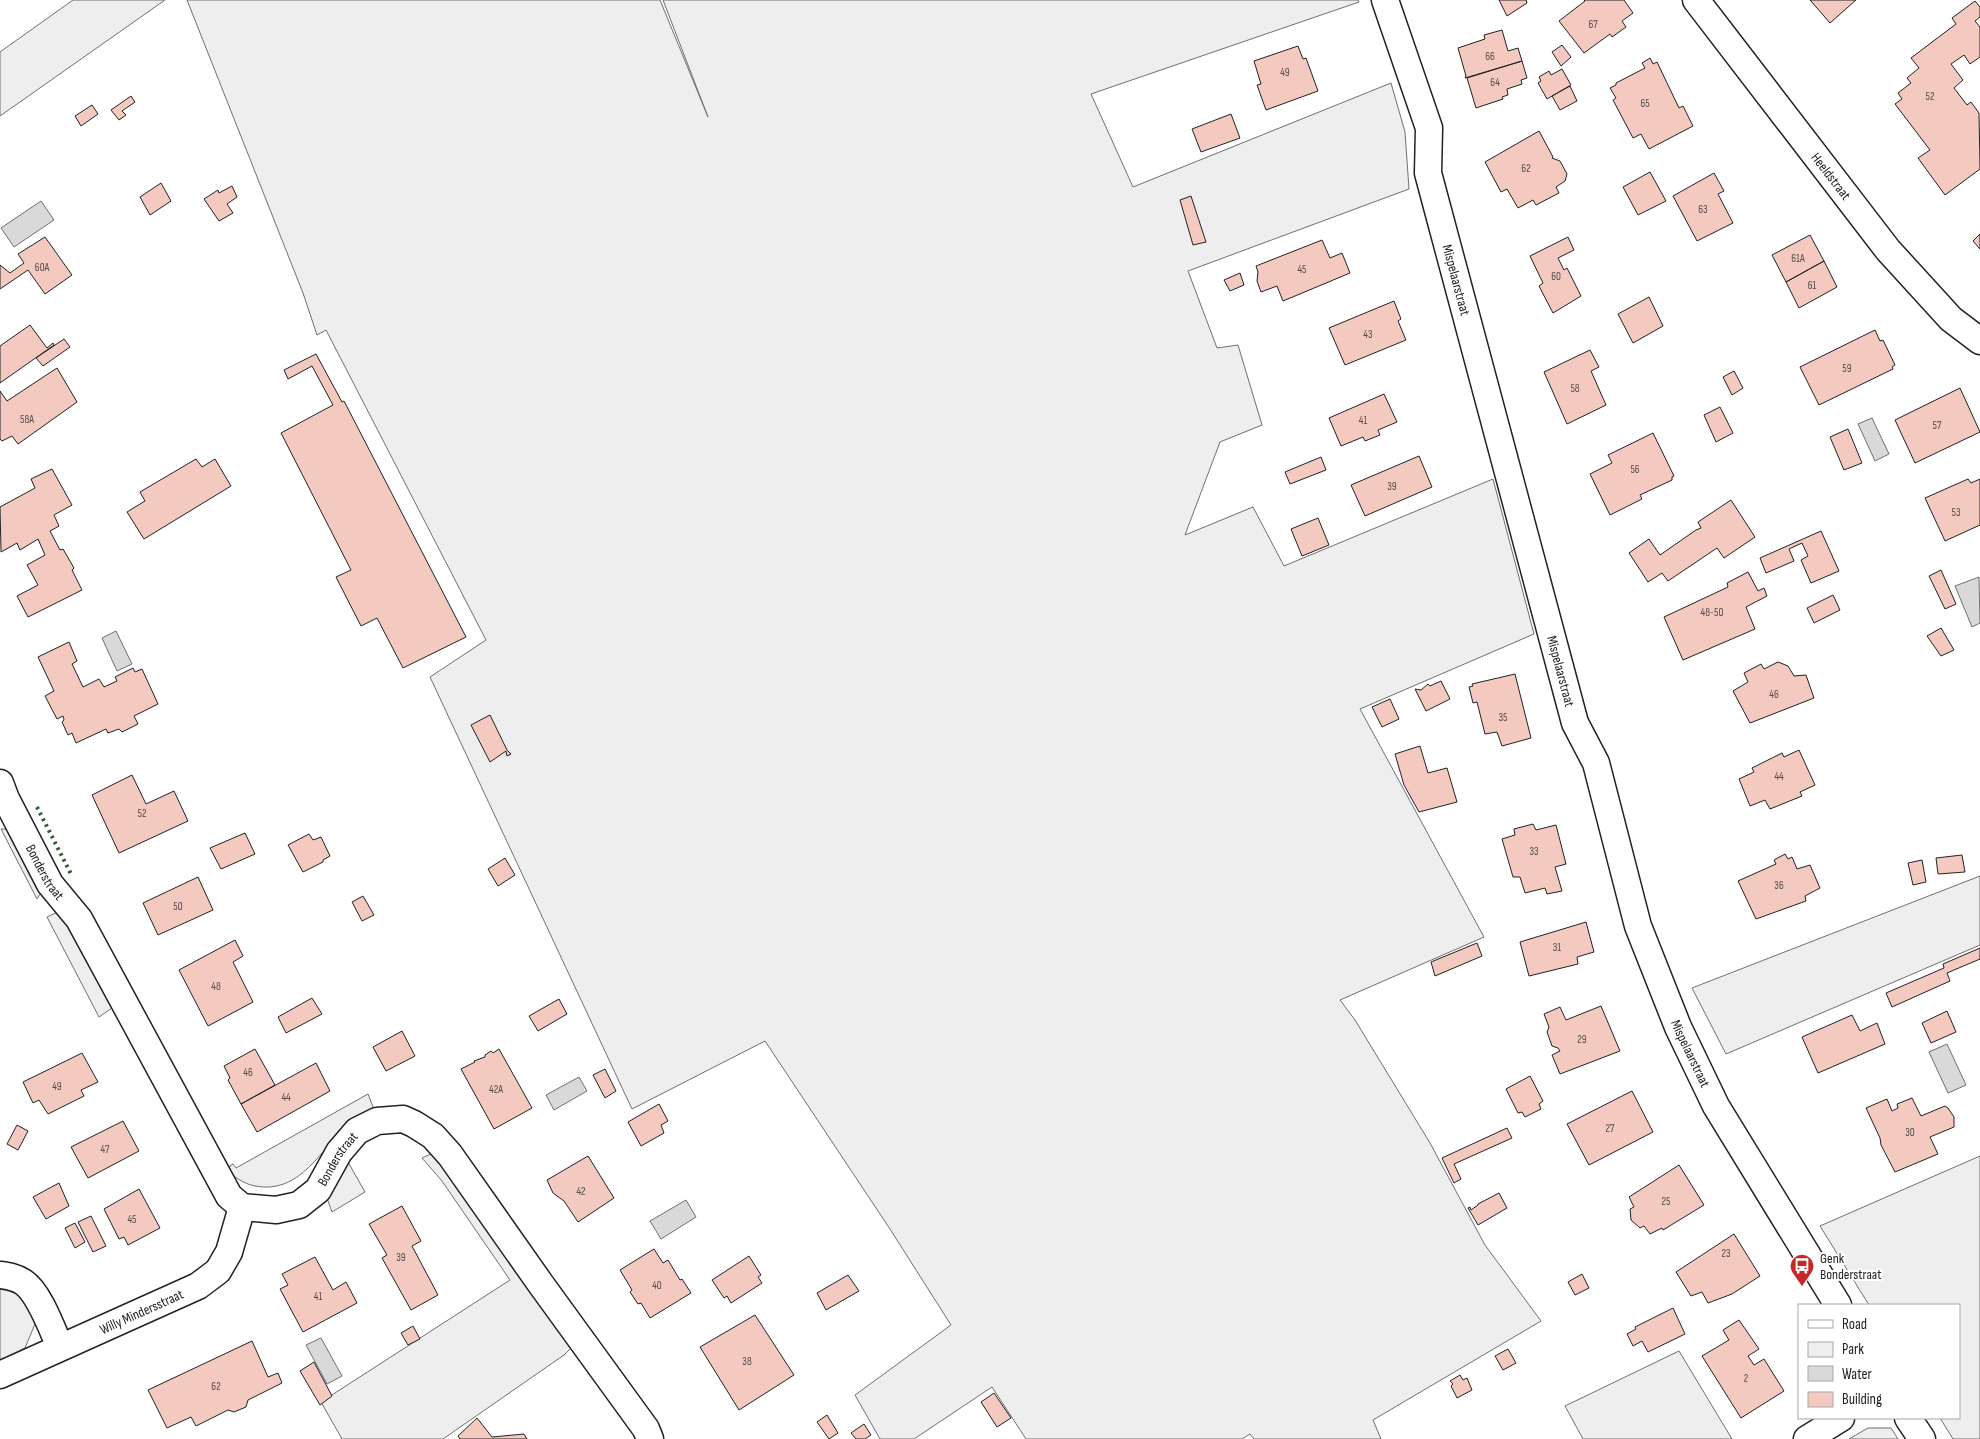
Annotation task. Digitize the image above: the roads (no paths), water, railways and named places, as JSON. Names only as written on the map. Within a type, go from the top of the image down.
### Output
[{"type":"street","name":"Mispelaarstraat","points":[[1385,0],[1429,128],[1428,173],[1575,723],[1596,763],[1638,926],[1678,1027],[1716,1106],[1837,1304]]},
{"type":"street","name":"Heeldstraat","points":[[1696,0],[1888,250],[1952,319],[1980,341]]},
{"type":"street","name":"Bonderstraat","points":[[0,783],[6,799],[50,884],[79,919],[229,1196],[242,1208],[276,1210],[299,1205],[318,1190],[339,1152],[357,1131],[377,1121],[404,1119],[414,1124],[433,1136],[450,1155],[646,1429],[650,1439]]},
{"type":"street","name":"Willy Mindersstraat","points":[[0,1375],[198,1286],[218,1271],[229,1252],[242,1208]]},
{"type":"street","points":[[0,1275],[23,1282],[32,1291],[60,1347]]},
{"type":"street","points":[[1807,1439],[1839,1419]]},
{"type":"street","points":[[1909,1419],[1922,1439]]},
{"type":"water","points":[[41,201],[54,220],[14,247],[1,228]]},
{"type":"water","points":[[1872,418],[1889,454],[1875,461],[1858,424]]},
{"type":"water","points":[[1979,577],[1980,623],[1972,627],[1955,586]]},
{"type":"water","points":[[116,631],[132,664],[117,671],[102,638]]},
{"type":"water","points":[[1947,1044],[1966,1085],[1948,1093],[1929,1052]]},
{"type":"water","points":[[579,1077],[587,1091],[554,1110],[546,1095]]},
{"type":"water","points":[[686,1200],[696,1217],[661,1239],[650,1221]]},
{"type":"water","points":[[321,1338],[342,1376],[327,1384],[306,1345]]},
{"type":"place","name":"Genk Bonderstraat","points":[[1802,1287]]}]
